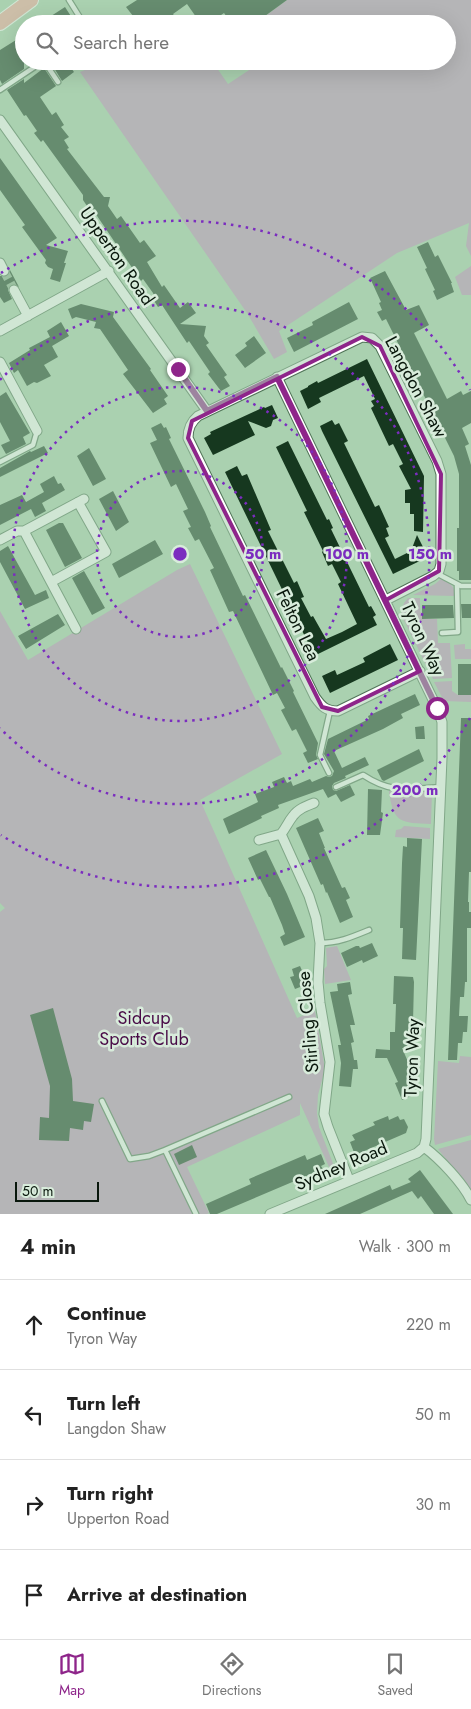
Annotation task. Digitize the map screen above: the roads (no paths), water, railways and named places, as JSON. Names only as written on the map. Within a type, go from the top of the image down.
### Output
[{"type":"main road","points":[[0,23],[31,0]]},
{"type":"street","name":"Upperton Road","points":[[0,120],[207,411]]},
{"type":"street","points":[[0,331],[108,271]]},
{"type":"street","points":[[14,290],[28,316]]},
{"type":"street","name":"Langdon Shaw","points":[[207,411],[362,337],[372,338],[380,346],[437,461],[441,474],[441,564],[436,574]]},
{"type":"street","points":[[0,362],[37,431]]},
{"type":"street","name":"Tyron Way","points":[[277,377],[420,671],[442,722],[441,787],[428,1055],[426,1138],[424,1147]]},
{"type":"street","name":"Felton Lea","points":[[207,411],[192,421],[188,430],[188,438],[315,698],[322,707],[330,711]]},
{"type":"street","points":[[0,540],[17,531],[24,531],[81,500],[106,552],[51,582]]},
{"type":"street","points":[[24,531],[76,629]]},
{"type":"street","points":[[386,600],[436,574]]},
{"type":"street","points":[[330,711],[338,711],[420,671]]},
{"type":"street","points":[[259,840],[280,834],[293,816],[302,808],[314,803]]},
{"type":"street","name":"Stirling Close","points":[[280,834],[309,896],[316,918],[320,943],[318,982],[330,1062],[324,1114],[349,1180]]},
{"type":"street","points":[[424,1147],[436,1155],[468,1193],[471,1200]]},
{"type":"street","name":"Sydney Road","points":[[270,1214],[416,1153],[424,1147]]},
{"type":"lane","points":[[69,0],[78,15]]},
{"type":"lane","points":[[0,90],[29,70]]},
{"type":"lane","points":[[50,70],[58,82]]},
{"type":"lane","points":[[0,462],[32,444],[37,431]]},
{"type":"lane","points":[[436,574],[461,586],[471,586]]},
{"type":"lane","points":[[442,633],[458,632],[457,584]]},
{"type":"lane","points":[[329,773],[320,755],[330,711]]},
{"type":"lane","points":[[336,788],[363,775],[374,782],[401,790],[441,787]]},
{"type":"lane","points":[[320,943],[333,943],[369,930]]},
{"type":"lane","points":[[102,1101],[130,1159],[149,1156],[165,1150],[289,1097]]},
{"type":"lane","points":[[165,1150],[196,1214]]},
{"type":"tunnel","points":[[4,271],[14,290]]},
{"type":"park label","name":"Sidcup Sports Club","points":[[144,1028]]}]
